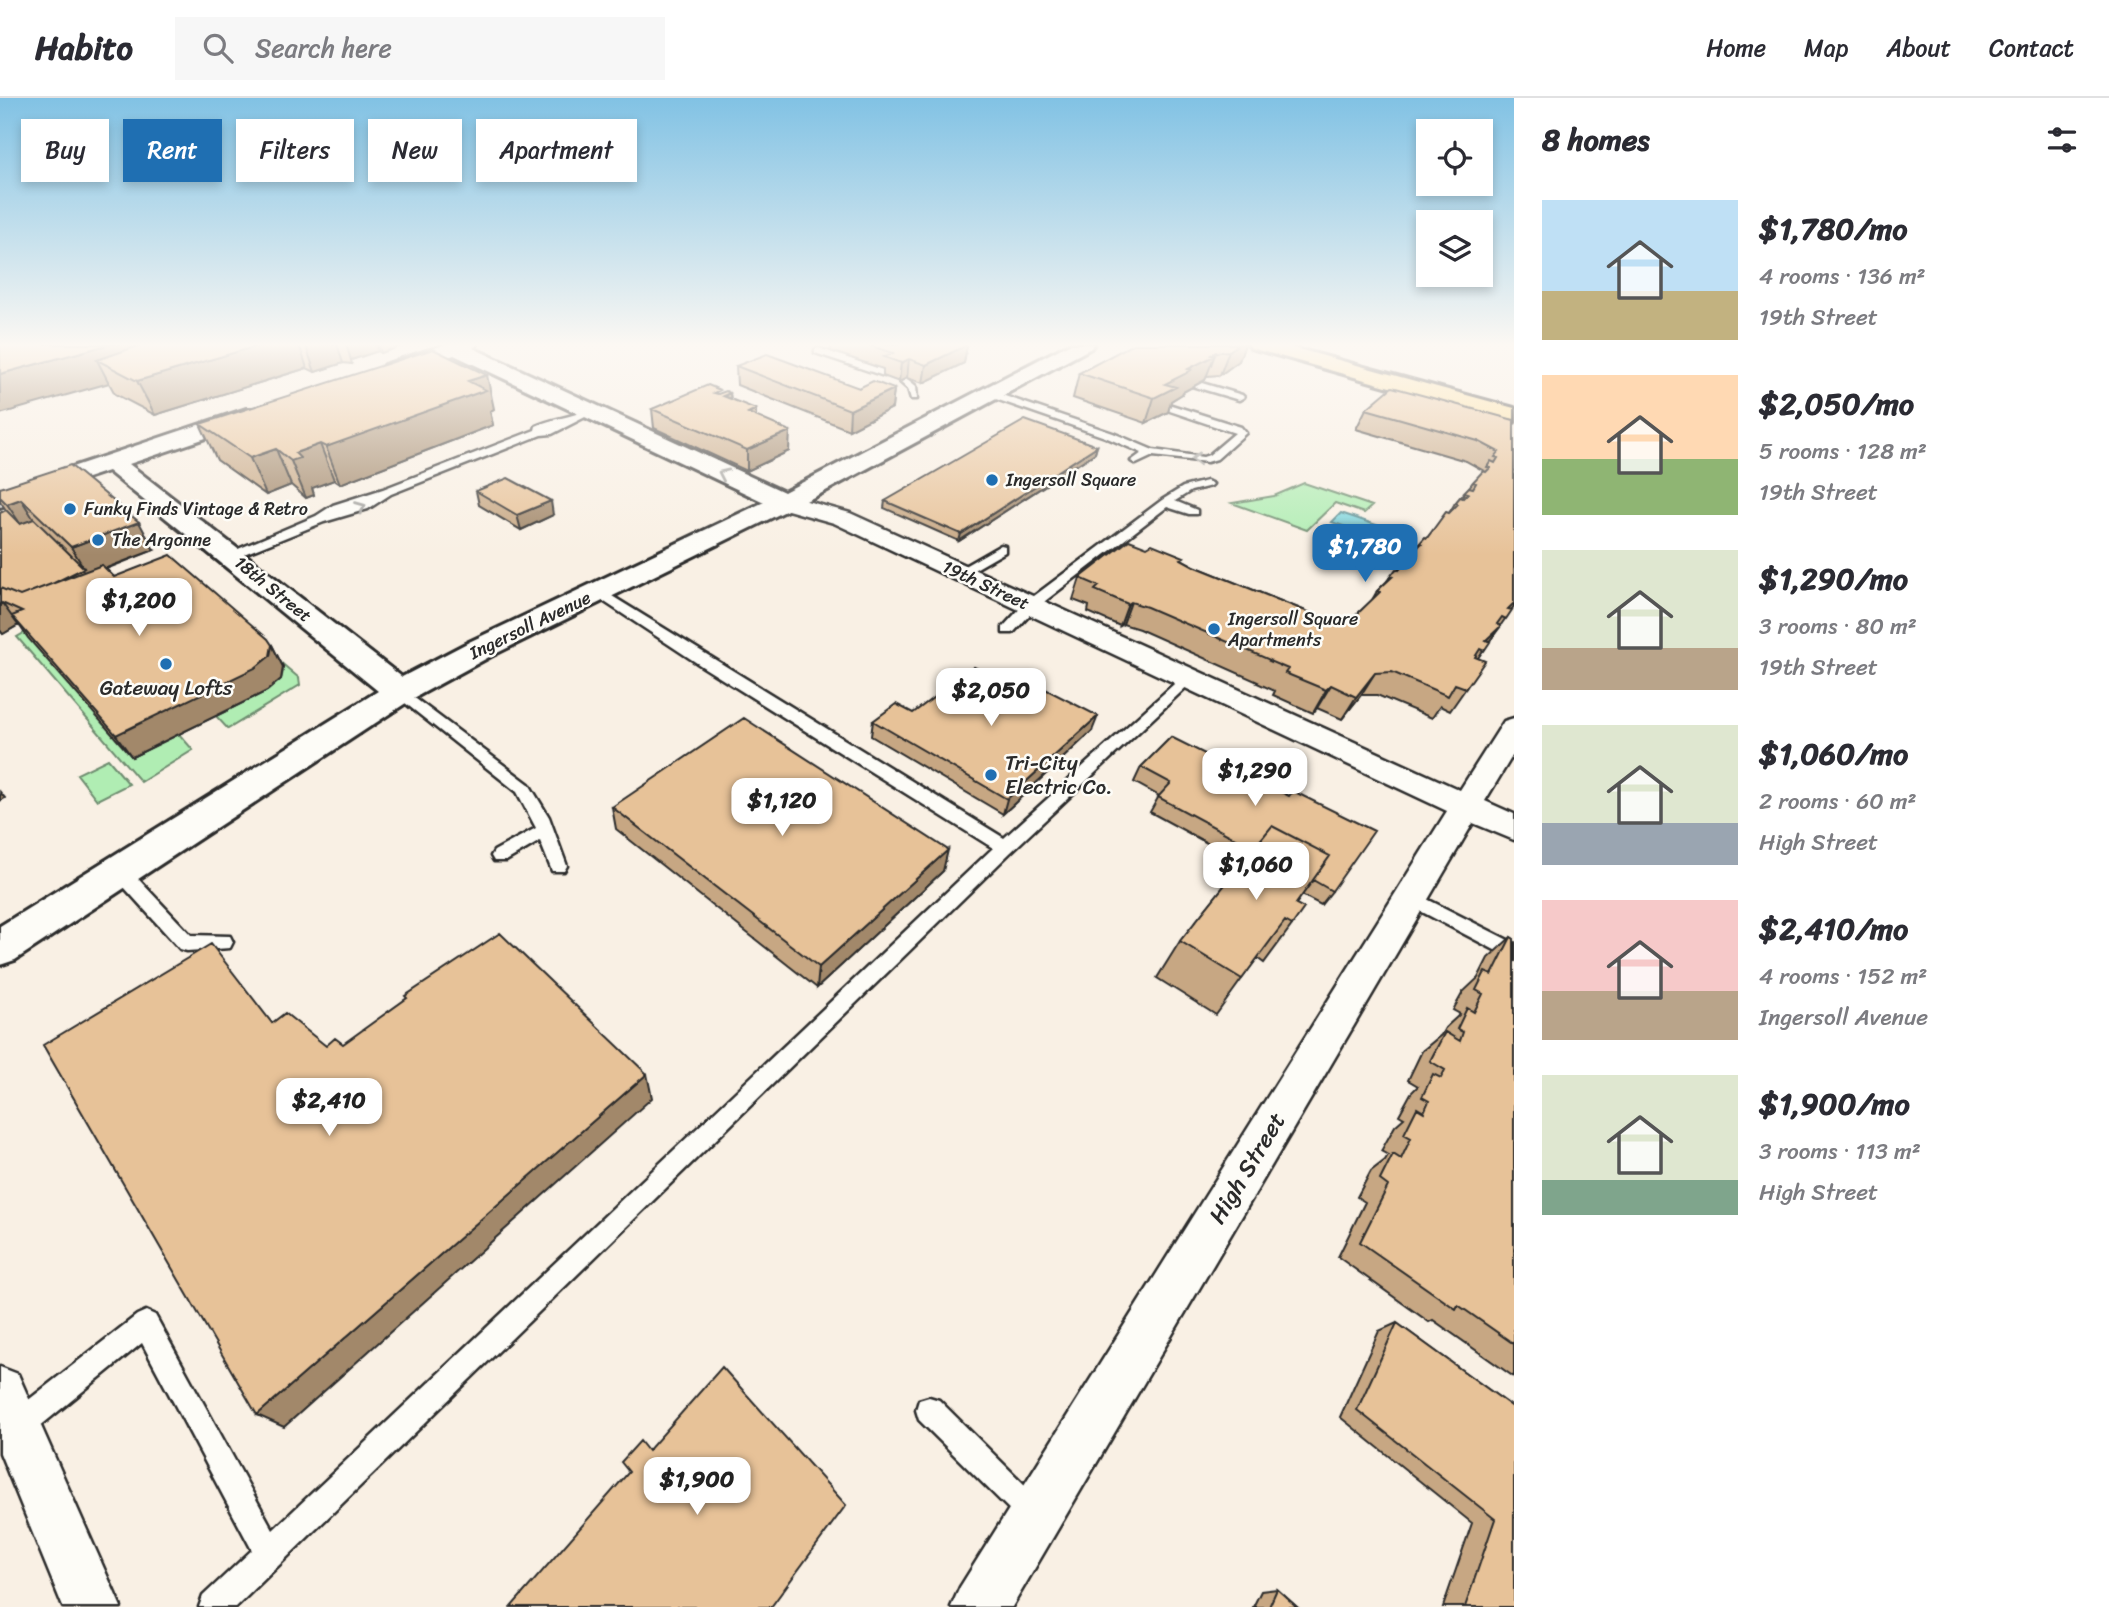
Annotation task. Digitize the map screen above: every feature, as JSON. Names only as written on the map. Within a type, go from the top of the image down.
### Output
[{"type":"main road","points":[[0,499],[253,414]]},
{"type":"main road","name":"19th Street","points":[[577,414],[785,502]]},
{"type":"main road","name":"Ingersoll Avenue","points":[[0,948],[400,692],[480,649],[785,502],[951,414]]},
{"type":"main road","name":"18th Street","points":[[111,462],[400,692]]},
{"type":"street","name":"19th Street","points":[[785,502],[842,518],[1514,828]]},
{"type":"street","name":"High Street","points":[[980,1607],[1514,728]]},
{"type":"street","points":[[8,1410],[92,1607]]},
{"type":"lane","points":[[1049,414],[1151,453],[1203,460],[1213,457],[1240,437],[1241,433],[1237,429],[1192,414]]},
{"type":"lane","points":[[230,555],[320,519],[337,507],[357,499],[387,492],[540,432],[540,428],[558,420],[580,416]]},
{"type":"lane","points":[[1136,461],[1172,443]]},
{"type":"lane","points":[[1008,630],[1031,606],[1166,502],[1187,489],[1207,484]]},
{"type":"lane","points":[[1166,502],[1193,512]]},
{"type":"lane","points":[[960,572],[1001,549]]},
{"type":"lane","points":[[599,592],[708,664],[1005,847]]},
{"type":"lane","points":[[214,1607],[1005,847],[1189,678]]},
{"type":"lane","points":[[400,692],[523,788],[536,806],[546,830],[550,854],[558,866]]},
{"type":"lane","points":[[500,856],[546,830]]},
{"type":"lane","points":[[120,871],[187,943],[223,942]]},
{"type":"lane","points":[[1410,898],[1514,952]]},
{"type":"lane","points":[[8,1410],[146,1324],[270,1553]]},
{"type":"lane","points":[[929,1410],[1035,1516]]},
{"type":"green space","points":[[1304,483],[1372,506],[1364,513],[1335,503],[1307,530],[1232,503],[1274,496]]},
{"type":"green space","points":[[29,630],[132,757],[179,734],[193,750],[141,782],[17,637]]},
{"type":"green space","points":[[279,661],[299,678],[300,685],[228,729],[216,716],[267,691],[281,679],[283,672]]},
{"type":"green space","points":[[108,759],[129,784],[97,800],[77,774]]},
{"type":"water","points":[[1341,513],[1394,531],[1385,541],[1332,522]]},
{"type":"building","points":[[230,414],[417,414],[326,447],[320,444],[295,453],[300,458],[291,461],[276,449],[250,458],[200,424]]},
{"type":"building","points":[[665,414],[751,414],[790,431],[747,450]]},
{"type":"building","name":"Ingersoll Square Apartments","points":[[1385,414],[1493,414],[1514,420],[1514,603],[1508,609],[1512,610],[1506,619],[1502,617],[1497,624],[1501,626],[1486,640],[1490,642],[1484,651],[1480,649],[1475,657],[1485,661],[1466,688],[1455,684],[1448,696],[1392,672],[1375,673],[1356,697],[1331,685],[1326,690],[1285,673],[1288,669],[1270,660],[1147,607],[1131,602],[1128,604],[1095,590],[1099,586],[1080,578],[1129,540],[1147,547],[1152,544],[1184,557],[1181,559],[1194,566],[1313,614],[1333,620],[1352,619],[1380,592],[1377,591],[1392,577],[1396,569],[1399,570],[1425,537],[1427,538],[1446,512],[1449,513],[1458,504],[1455,503],[1460,497],[1463,498],[1468,493],[1464,492],[1469,487],[1473,488],[1476,483],[1473,482],[1483,471],[1486,472],[1490,468],[1487,467],[1491,461],[1495,463],[1499,452],[1478,441]]},
{"type":"building","name":"Ingersoll Square","points":[[1025,420],[1097,446],[961,534],[885,501]]},
{"type":"building","points":[[70,465],[139,522],[71,547],[21,499],[7,504],[0,497],[0,488]]},
{"type":"building","points":[[508,478],[551,501],[517,515],[476,491]]},
{"type":"building","points":[[6,510],[20,524],[34,519],[84,568],[20,596],[0,588],[0,513]]},
{"type":"building","name":"Gateway Lofts","points":[[171,555],[268,639],[272,645],[270,656],[255,668],[116,735],[12,616],[22,612],[2,603],[0,605],[0,588],[20,596],[102,565],[114,577]]},
{"type":"building","name":"Tri-City Electric Co.","points":[[974,667],[1007,684],[1018,675],[1098,716],[1007,799],[873,721],[896,704],[913,713]]},
{"type":"building","points":[[744,718],[948,850],[819,967],[612,807]]},
{"type":"building","points":[[1171,737],[1289,796],[1293,791],[1374,831],[1332,891],[1313,880],[1330,856],[1272,826],[1258,843],[1253,841],[1249,846],[1158,797],[1171,783],[1141,767]]},
{"type":"building","points":[[1272,826],[1330,856],[1296,904],[1304,908],[1292,925],[1285,921],[1242,979],[1180,941]]},
{"type":"building","points":[[500,933],[647,1074],[257,1415],[43,1045],[211,944],[272,1023],[285,1013],[326,1046],[335,1038],[343,1044],[407,998],[405,996]]},
{"type":"building","points":[[1511,937],[1514,939],[1514,1344],[1458,1305],[1456,1309],[1360,1242],[1388,1186],[1380,1180],[1393,1154],[1401,1159],[1411,1138],[1404,1134],[1417,1108],[1424,1112],[1429,1101],[1422,1097],[1433,1074],[1441,1078],[1445,1070],[1430,1061],[1445,1032],[1460,1041],[1463,1032],[1457,1029],[1467,1008],[1474,1012],[1483,994],[1476,990],[1485,972],[1492,975]]},
{"type":"building","points":[[1397,1323],[1514,1408],[1514,1607],[1465,1607],[1495,1519],[1357,1410]]},
{"type":"building","points":[[722,1367],[846,1505],[771,1607],[511,1607],[629,1472],[621,1462],[640,1441],[648,1451]]},
{"type":"building","points":[[1277,1589],[1297,1607],[1269,1607]]},
{"type":"place","name":"Ingersoll Square","points":[[992,480]]},
{"type":"place","name":"Funky Finds Vintage & Retro","points":[[70,509]]},
{"type":"place","name":"The Argonne","points":[[98,540]]},
{"type":"place","name":"Ingersoll Square Apartments","points":[[1214,629]]},
{"type":"place","name":"Gateway Lofts","points":[[166,664]]},
{"type":"place","name":"Tri-City Electric Co.","points":[[991,775]]}]
